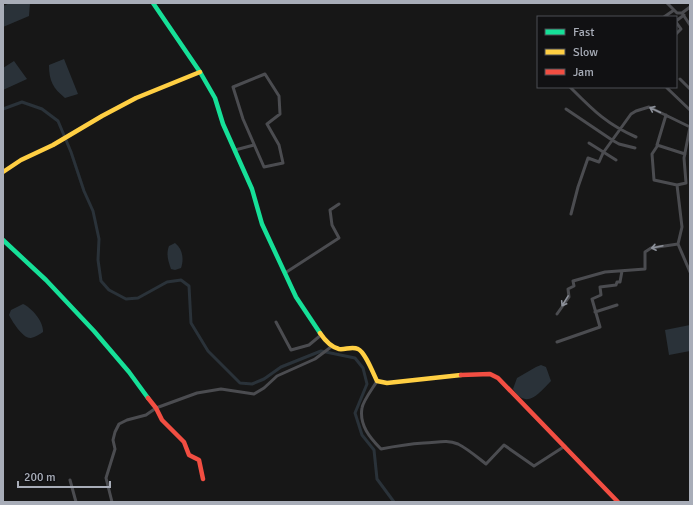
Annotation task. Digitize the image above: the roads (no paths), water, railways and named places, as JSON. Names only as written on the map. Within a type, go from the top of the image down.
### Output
[{"type":"street","points":[[153,3],[216,98],[223,124],[252,189],[262,224],[296,297],[321,335],[332,346],[339,349],[358,349],[364,354],[377,381],[387,383],[473,374],[490,374],[498,378],[566,446],[618,502]]},
{"type":"street","points":[[667,3],[677,13],[683,14],[690,25]]},
{"type":"street","points":[[677,21],[690,7]]},
{"type":"street","points":[[665,16],[674,10]]},
{"type":"street","points":[[677,23],[681,29],[677,33]]},
{"type":"street","points":[[3,172],[21,160],[56,143],[136,98],[200,72]]},
{"type":"street","points":[[265,74],[279,96],[280,114],[267,124],[279,145],[283,163],[264,167],[254,145],[243,119],[233,87],[265,74]]},
{"type":"street","points":[[680,79],[690,89]]},
{"type":"street","points":[[571,88],[603,120],[619,130],[636,137]]},
{"type":"street","points":[[667,88],[690,110]]},
{"type":"street","points":[[571,214],[588,158],[599,162],[619,130],[631,114],[636,110],[649,107],[666,115],[690,127],[684,158],[686,183],[677,185],[654,180],[652,154],[658,145],[666,115]]},
{"type":"street","points":[[566,109],[619,144],[635,148]]},
{"type":"street","points":[[590,143],[616,160]]},
{"type":"street","points":[[235,150],[254,145]]},
{"type":"street","points":[[658,145],[685,154]]},
{"type":"street","points":[[677,185],[682,227],[678,244],[690,272]]},
{"type":"street","points":[[285,273],[339,238],[332,225],[330,210],[339,204]]},
{"type":"street","points":[[3,240],[46,280],[94,331],[129,372],[156,408],[162,420],[184,442],[189,455],[199,460],[203,479]]},
{"type":"street","points":[[557,314],[569,297],[568,289],[574,286],[573,281],[605,272],[645,269],[645,252],[651,248],[678,244]]},
{"type":"street","points":[[557,342],[600,327],[592,299],[601,295],[600,287],[616,285],[617,282],[620,282],[622,271]]},
{"type":"street","points":[[595,312],[618,305]]},
{"type":"street","points":[[276,322],[291,350],[309,345],[321,335]]},
{"type":"street","points":[[112,502],[106,478],[115,449],[113,440],[119,424],[127,420],[146,415],[156,408],[197,394],[221,389],[254,394],[264,388],[277,376],[318,357],[332,346]]},
{"type":"street","points":[[377,381],[362,408],[362,422],[369,437],[381,450],[410,444],[444,440],[457,444],[486,464],[504,445],[534,466],[566,446]]},
{"type":"street","points":[[70,480],[76,502]]},
{"type":"waterway","points":[[3,109],[22,102],[42,109],[58,121],[93,211],[99,239],[98,260],[101,281],[109,290],[126,299],[138,298],[167,282],[181,280],[189,286],[191,323],[208,351],[240,383],[252,384],[264,379],[281,367],[321,351],[355,358],[363,368],[367,384],[355,413],[362,435],[374,450],[377,479],[394,502]]}]
